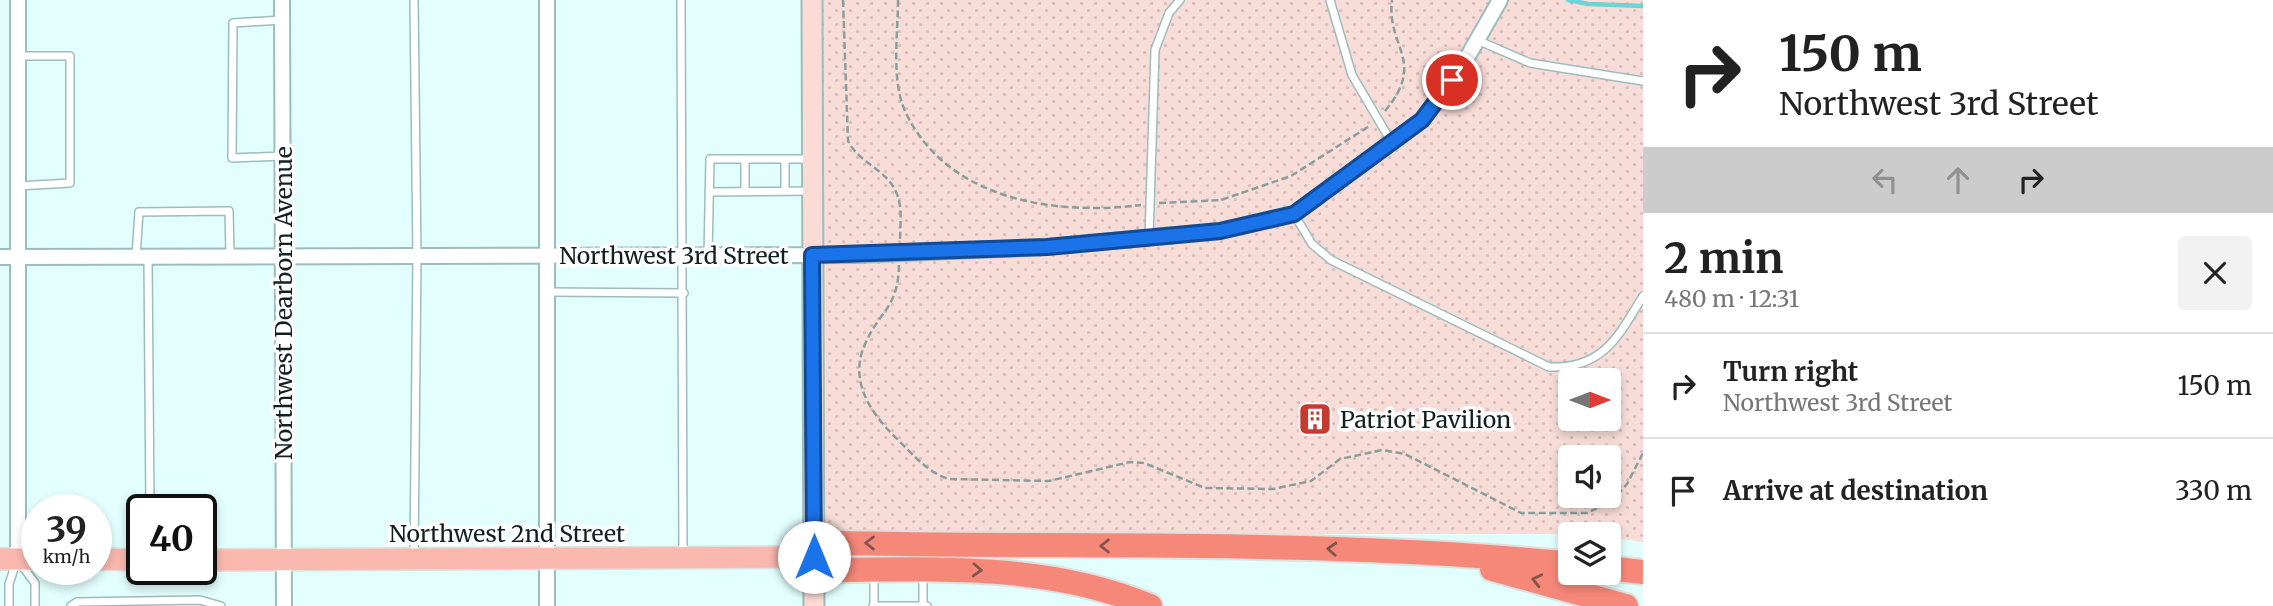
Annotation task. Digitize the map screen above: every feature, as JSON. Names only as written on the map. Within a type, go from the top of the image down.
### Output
[{"type":"highway","points":[[1150,606],[1072,580],[1018,572],[835,570],[814,557],[838,543],[1298,547],[1484,555],[1558,563]]},
{"type":"highway","points":[[1401,552],[1518,575],[1626,606]]},
{"type":"highway","points":[[1621,569],[1643,572]]},
{"type":"main road","name":"Northwest 2nd Street","points":[[217,560],[814,557]]},
{"type":"street","points":[[18,0],[18,559]]},
{"type":"street","name":"Northwest Dearborn Avenue","points":[[282,0],[284,606]]},
{"type":"street","points":[[547,0],[547,606]]},
{"type":"street","points":[[812,0],[814,606]]},
{"type":"street","name":"Northwest 3rd Street","points":[[0,257],[229,254],[812,255],[1047,247],[1220,231],[1294,214],[1422,120],[1435,105],[1500,0]]},
{"type":"lane","points":[[414,0],[417,256],[414,560]]},
{"type":"lane","points":[[681,0],[683,559]]},
{"type":"lane","points":[[1149,238],[1155,50],[1169,13],[1180,0]]},
{"type":"lane","points":[[1330,0],[1352,75],[1392,144]]},
{"type":"lane","points":[[282,20],[233,23],[232,158],[283,156]]},
{"type":"lane","points":[[1477,40],[1530,63],[1643,81]]},
{"type":"lane","points":[[18,56],[70,56],[70,69],[69,183],[18,186]]},
{"type":"lane","points":[[708,256],[710,159],[812,159]]},
{"type":"lane","points":[[745,191],[746,159]]},
{"type":"lane","points":[[785,159],[785,191]]},
{"type":"lane","points":[[709,192],[812,191]]},
{"type":"lane","points":[[150,494],[139,212],[229,211],[229,254]]},
{"type":"lane","points":[[1294,214],[1312,244],[1331,260],[1549,367],[1571,368],[1591,360],[1616,340],[1643,296]]},
{"type":"lane","points":[[547,292],[684,293]]},
{"type":"lane","points":[[9,606],[9,584],[18,559]]},
{"type":"lane","points":[[18,559],[35,583],[35,606]]},
{"type":"lane","points":[[874,570],[873,606],[925,606],[923,570]]},
{"type":"lane","points":[[71,606],[77,602],[200,600],[221,606]]},
{"type":"path","points":[[843,0],[848,141],[855,155],[888,180],[897,193],[900,253],[896,297],[866,341],[860,359],[860,379],[865,400],[877,419],[934,474],[949,480],[1049,481],[1130,462],[1144,463],[1205,488],[1273,489],[1311,481],[1340,459],[1382,450],[1405,454],[1521,513],[1587,513],[1612,501],[1627,484],[1643,453]]},
{"type":"shaded area","points":[[823,0],[1643,0],[1643,542],[1621,539],[1621,522],[1558,522],[1558,534],[840,534],[826,526],[823,514]]},
{"type":"waterway","points":[[1568,0],[1588,4],[1643,6]]},
{"type":"place","name":"Patriot Pavilion","points":[[1315,419]]},
{"type":"route","points":[[814,557],[812,255],[1047,247],[1220,231],[1294,214],[1380,154],[1422,120],[1452,80]]}]
